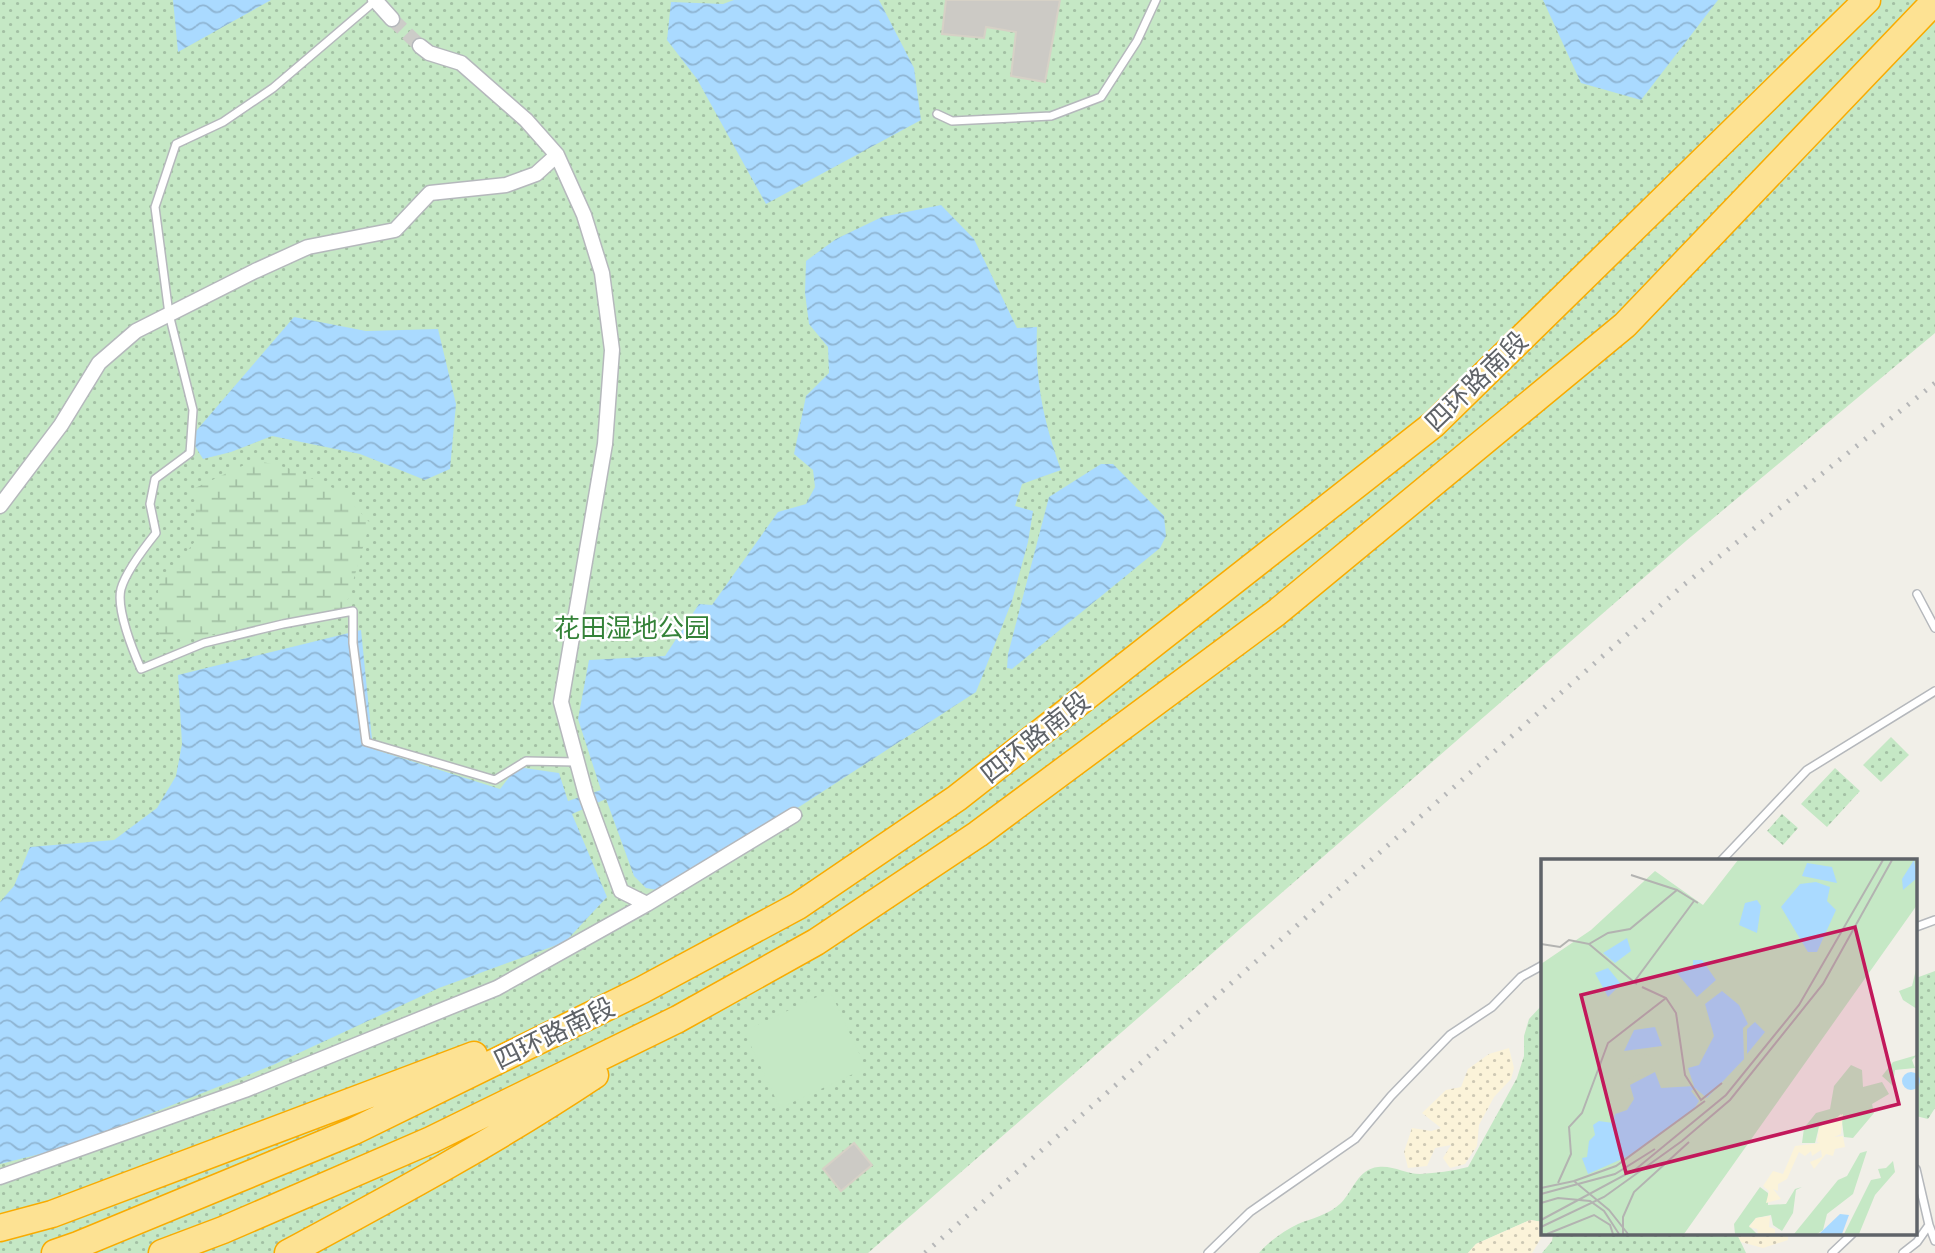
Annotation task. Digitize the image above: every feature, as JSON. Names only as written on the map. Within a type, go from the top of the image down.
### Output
[{"type":"highway","name":"四环路南段","points":[[55,1253],[354,1131],[642,990],[798,906],[957,798],[1434,424],[1867,0]]},
{"type":"highway","name":"四环路南段","points":[[162,1253],[223,1230],[431,1140],[678,1019],[816,943],[978,834],[1276,613],[1625,325],[1935,1]]},
{"type":"highway","points":[[0,1228],[52,1214],[249,1141],[642,990]]},
{"type":"highway","points":[[288,1253],[536,1115],[678,1019]]},
{"type":"street","points":[[375,0],[392,19]]},
{"type":"street","points":[[420,46],[429,53],[461,63],[526,120],[557,155],[584,215],[602,272],[611,350],[605,443],[561,702],[588,801],[621,891],[648,904]]},
{"type":"street","points":[[0,506],[61,425],[99,363],[136,331],[308,247],[395,230],[430,193],[506,185],[536,174],[557,155]]},
{"type":"street","points":[[0,1177],[245,1090],[497,988],[648,904],[794,815]]},
{"type":"lane","points":[[375,0],[273,88],[223,122],[176,144],[155,206],[169,314],[193,410],[190,453],[155,479],[150,504],[156,533],[139,555],[120,591],[126,633],[141,669],[204,643],[353,611],[353,643],[366,742],[495,780],[526,761],[576,762]]},
{"type":"lane","points":[[937,114],[952,121],[1051,116],[1084,106],[1101,97],[1137,41],[1156,0]]},
{"type":"lane","points":[[1917,594],[1935,628]]},
{"type":"lane","points":[[1723,859],[1807,770],[1935,691]]},
{"type":"lane","points":[[1918,926],[1935,920]]},
{"type":"lane","points":[[1208,1253],[1250,1212],[1355,1139],[1391,1096],[1450,1035],[1492,1007],[1521,977],[1541,966]]},
{"type":"lane","points":[[1918,1178],[1935,1241]]},
{"type":"lane","points":[[1903,1253],[1917,1242],[1929,1225]]},
{"type":"lane","points":[[1832,1253],[1850,1236]]},
{"type":"green space","name":"花田湿地公园","points":[[0,0],[1935,0],[1935,333],[1686,541],[868,1253],[0,1253]]},
{"type":"green space","points":[[255,460],[288,468],[342,492],[370,523],[345,609],[193,638],[159,635],[158,586],[197,539],[195,488]]},
{"type":"green space","points":[[1891,737],[1909,755],[1881,782],[1863,765]]},
{"type":"green space","points":[[1835,768],[1860,791],[1827,827],[1801,804]]},
{"type":"green space","points":[[1782,814],[1798,828],[1783,845],[1767,831]]},
{"type":"green space","points":[[1935,971],[1935,1108],[1928,1119],[1918,1116],[1918,977]]},
{"type":"green space","points":[[830,991],[866,1068],[780,1108],[744,1031]]},
{"type":"green space","points":[[1541,1006],[1541,1222],[1530,1220],[1476,1244],[1468,1253],[1259,1253],[1287,1230],[1336,1207],[1361,1176],[1371,1169],[1389,1167],[1420,1174],[1468,1167],[1517,1078],[1524,1056],[1524,1036],[1529,1019]]},
{"type":"green space","points":[[1553,1236],[1738,1236],[1746,1253],[1542,1253]]},
{"type":"sand","points":[[1509,1048],[1514,1068],[1511,1079],[1494,1097],[1479,1125],[1477,1146],[1465,1164],[1450,1168],[1443,1158],[1451,1145],[1435,1148],[1427,1166],[1408,1168],[1404,1152],[1412,1128],[1431,1131],[1441,1128],[1422,1113],[1446,1090],[1461,1087],[1468,1069],[1489,1054]]},
{"type":"sand","points":[[1530,1220],[1541,1222],[1541,1238],[1532,1253],[1468,1253],[1476,1244]]},
{"type":"sand","points":[[1738,1236],[1788,1236],[1788,1240],[1763,1248],[1741,1242]]},
{"type":"water","points":[[173,0],[271,0],[178,52]]},
{"type":"water","points":[[734,0],[879,0],[914,68],[921,120],[766,204],[697,79],[667,40],[671,2],[723,4]]},
{"type":"water","points":[[1543,0],[1718,0],[1641,100],[1581,83]]},
{"type":"water","points":[[941,205],[974,239],[1017,328],[1037,327],[1037,365],[1042,400],[1049,434],[1061,470],[1022,484],[1015,506],[1033,511],[1028,542],[1012,601],[976,692],[668,892],[646,888],[634,876],[606,799],[572,814],[607,897],[565,942],[439,988],[273,1065],[64,1148],[0,1164],[0,902],[14,886],[30,847],[114,840],[157,808],[176,776],[182,744],[178,675],[361,630],[373,749],[500,789],[517,767],[559,773],[568,801],[601,790],[578,719],[589,660],[665,656],[699,604],[712,605],[778,512],[806,504],[815,487],[813,470],[794,454],[806,396],[829,373],[828,347],[809,324],[805,293],[806,261],[836,239],[882,217]]},
{"type":"water","points":[[294,317],[366,331],[438,329],[456,404],[450,469],[425,480],[360,454],[272,436],[231,452],[203,459],[190,438]]},
{"type":"water","points":[[1101,464],[1113,464],[1164,516],[1166,536],[1160,548],[1012,669],[1007,668],[1008,654],[1049,497]]},
{"type":"building","points":[[946,0],[1060,0],[1045,82],[1011,76],[1016,32],[986,27],[984,38],[942,34]]},
{"type":"building","points":[[854,1143],[872,1165],[841,1191],[823,1169]]},
{"type":"tunnel","points":[[392,19],[420,46]]},
{"type":"railway","points":[[925,1253],[1680,588],[1935,383]]}]
